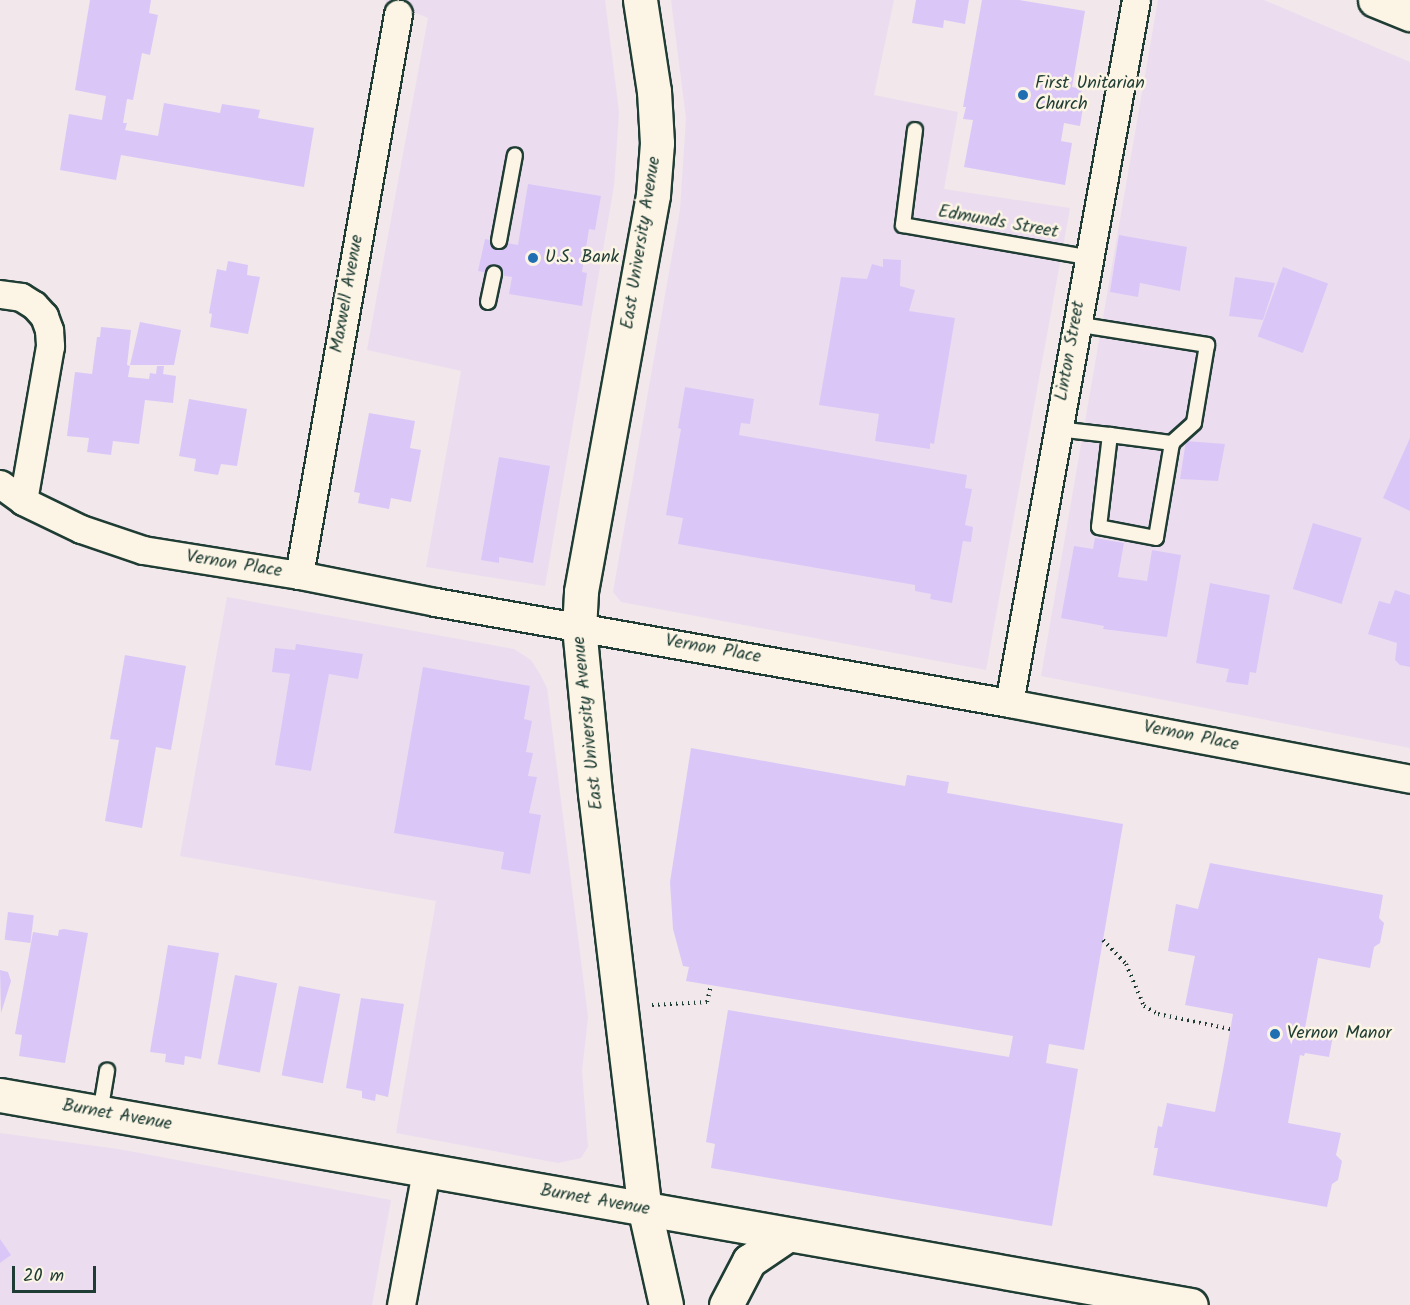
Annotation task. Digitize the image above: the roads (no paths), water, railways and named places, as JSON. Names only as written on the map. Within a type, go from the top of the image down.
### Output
[{"type":"street","name":"East University Avenue","points":[[640,0],[654,91],[657,143],[653,195],[581,592],[579,627],[591,757],[645,1210],[666,1305]]},
{"type":"street","name":"Linton Street","points":[[1009,703],[1087,257],[1136,0]]},
{"type":"street","points":[[1375,0],[1410,14]]},
{"type":"street","name":"Maxwell Avenue","points":[[299,575],[398,14]]},
{"type":"street","points":[[0,294],[21,297],[34,305],[44,316],[49,330],[50,346],[23,501]]},
{"type":"street","name":"Vernon Place","points":[[0,484],[23,501],[81,529],[143,550],[299,575],[1009,703],[1410,779]]},
{"type":"street","name":"Burnet Avenue","points":[[0,1095],[1191,1305]]},
{"type":"street","points":[[401,1305],[426,1171]]},
{"type":"street","points":[[726,1305],[749,1261],[787,1235]]},
{"type":"lane","name":"Edmunds Street","points":[[915,130],[903,225],[1087,257]]},
{"type":"lane","points":[[499,242],[515,155]]},
{"type":"lane","points":[[488,302],[494,274]]},
{"type":"lane","points":[[1075,324],[1207,345],[1194,423],[1172,443],[1156,538],[1099,527],[1110,435]]},
{"type":"lane","points":[[1057,429],[1172,443]]},
{"type":"lane","points":[[100,1113],[107,1071]]},
{"type":"place","name":"First Unitarian Church","points":[[1023,95]]},
{"type":"place","name":"U.S. Bank","points":[[533,258]]},
{"type":"place","name":"Vernon Manor","points":[[1275,1034]]}]
